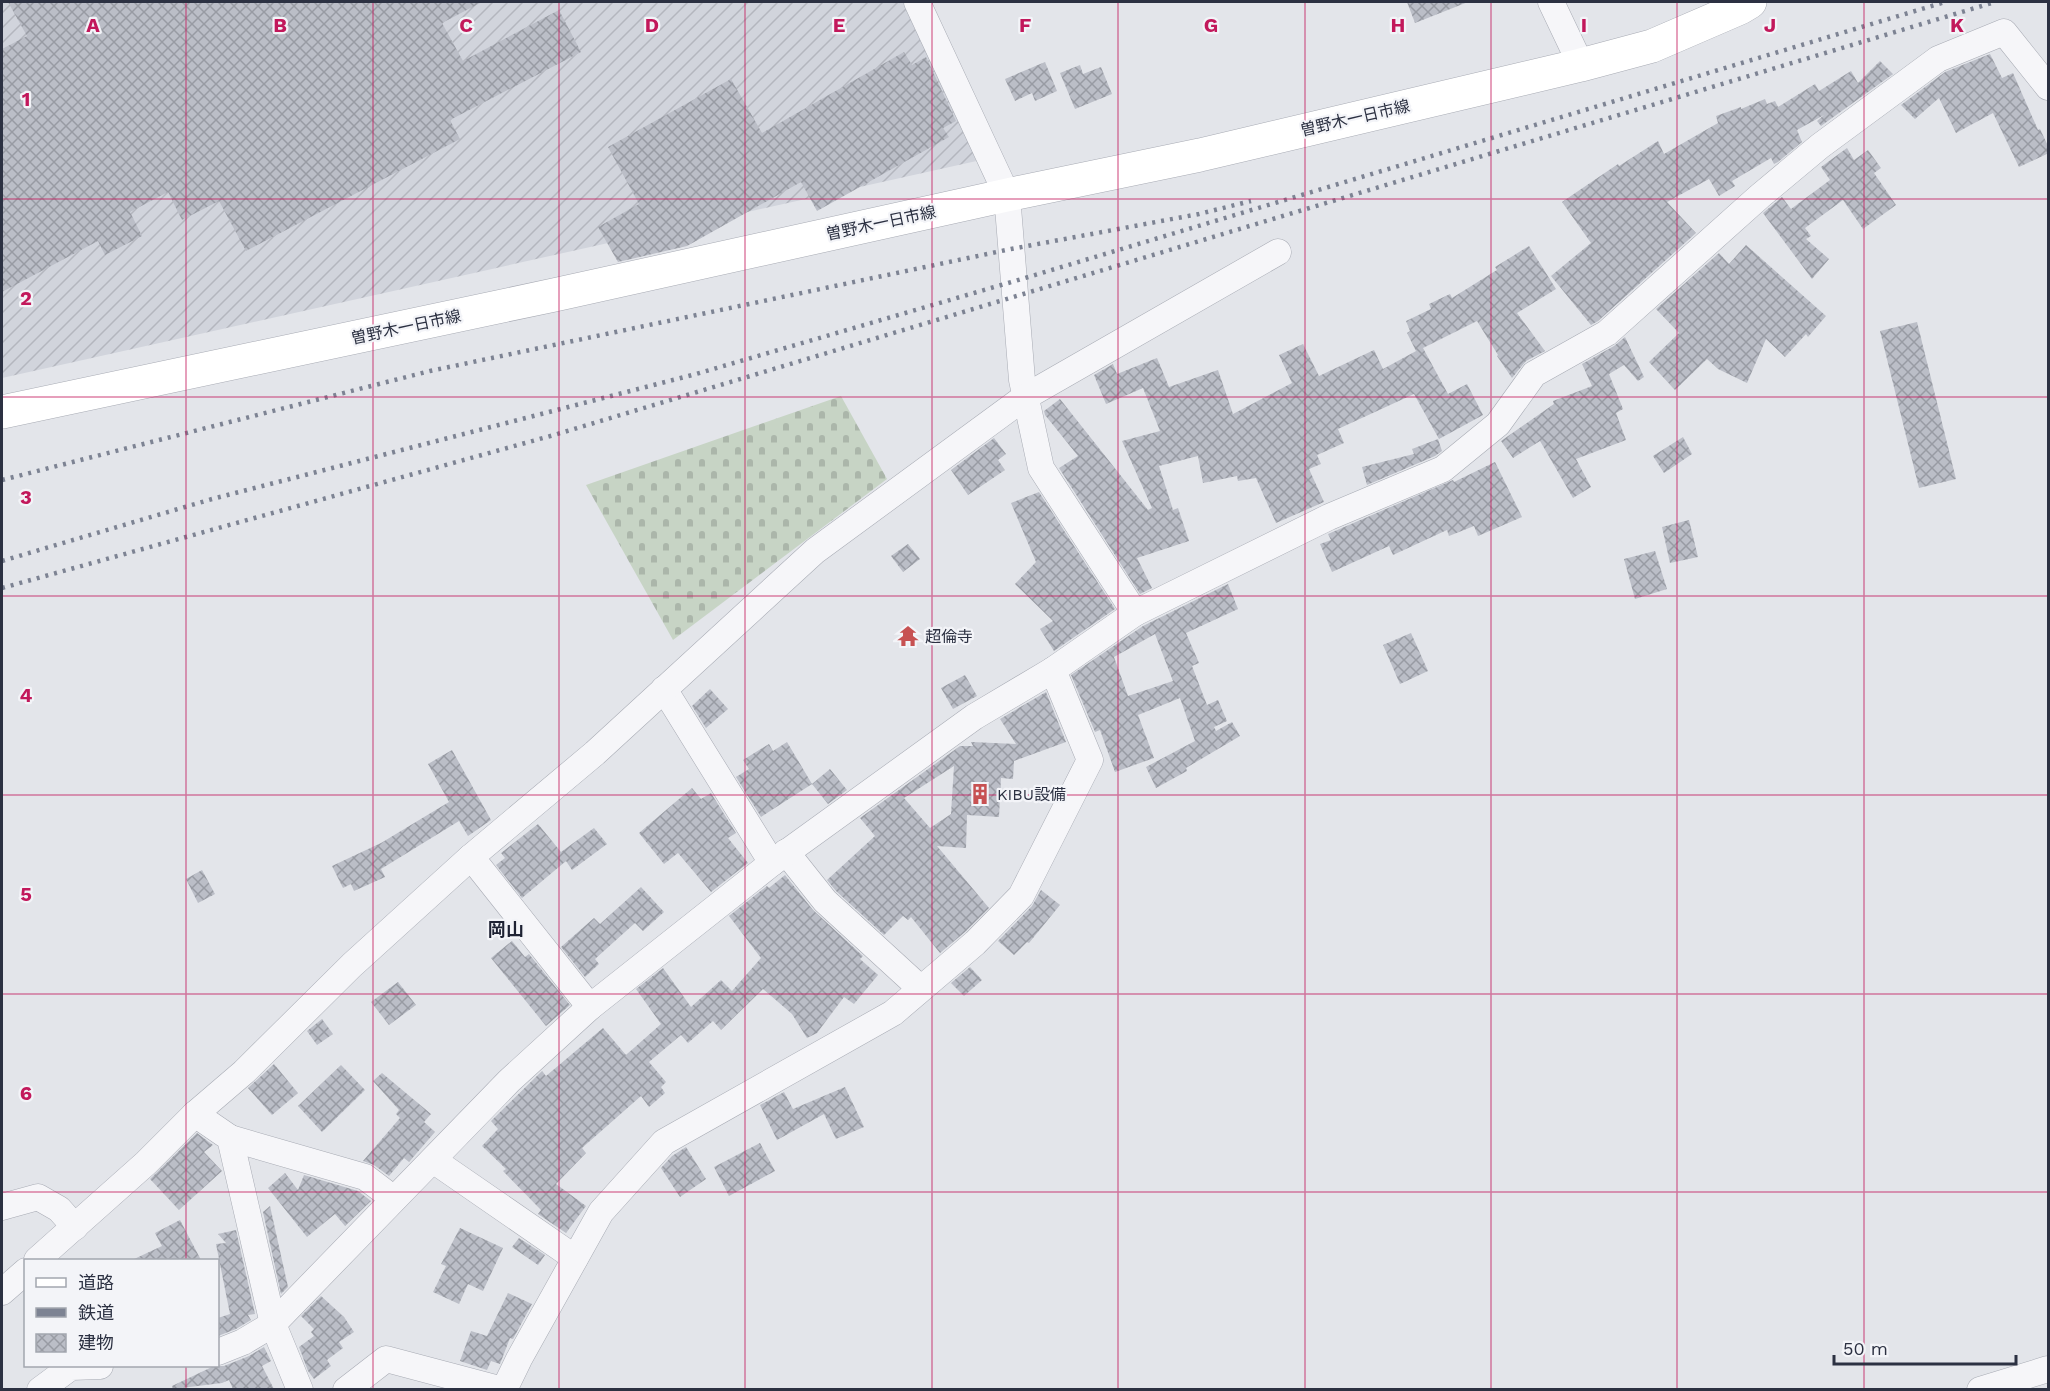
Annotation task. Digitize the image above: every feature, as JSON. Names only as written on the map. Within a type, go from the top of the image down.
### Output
[{"type":"main road","name":"曽野木一日市線","points":[[2,412],[554,296],[1006,195],[1200,155],[1581,65],[1652,46],[1750,2]]},
{"type":"street","points":[[917,2],[1006,195],[1022,380],[1041,468],[1135,613]]},
{"type":"street","points":[[1551,2],[1581,65]]},
{"type":"street","points":[[219,1352],[243,1342],[273,1324],[509,1081],[590,1007],[779,857],[975,717],[1053,670],[1135,613],[1329,517],[1443,469],[1498,424],[1534,374],[1607,333],[1760,196],[1820,146],[1938,59],[2004,32],[2049,87]]},
{"type":"street","points":[[38,1259],[146,1163],[195,1114],[244,1072],[352,965],[471,856],[595,753],[815,551],[1025,397],[1278,252]]},
{"type":"street","points":[[346,1389],[386,1359],[503,1389],[601,1212],[664,1142],[893,1012],[975,943],[1021,896],[1090,760],[1053,670]]},
{"type":"street","points":[[664,689],[779,857],[920,988]]},
{"type":"street","points":[[471,856],[590,1007]]},
{"type":"street","points":[[195,1114],[230,1138],[365,1178],[394,1198]]},
{"type":"street","points":[[230,1138],[273,1324],[300,1389]]},
{"type":"street","points":[[433,1160],[575,1258]]},
{"type":"street","points":[[2,1207],[38,1197],[59,1209],[75,1227]]},
{"type":"street","points":[[2,1292],[24,1273]]},
{"type":"street","points":[[40,1389],[71,1368],[81,1367]]},
{"type":"street","points":[[1980,1389],[2049,1369]]},
{"type":"shaded area","points":[[2,2],[922,2],[999,156],[2,378]]},
{"type":"green space","points":[[841,396],[887,479],[673,640],[586,485]]},
{"type":"building","points":[[8,2],[482,2],[442,23],[463,61],[559,10],[581,52],[450,120],[460,139],[246,251],[219,201],[182,220],[168,192],[130,212],[142,236],[105,255],[98,241],[2,292],[2,49],[27,36]]},
{"type":"building","points":[[1407,2],[1468,2],[1415,23]]},
{"type":"building","points":[[904,52],[912,65],[926,57],[956,121],[943,128],[949,137],[817,211],[801,182],[687,246],[618,262],[598,227],[639,204],[608,147],[731,79],[762,133]]},
{"type":"building","points":[[1990,54],[2002,78],[2013,73],[2038,130],[2040,129],[2049,148],[2049,153],[2019,167],[1993,113],[1956,133],[1939,98],[1915,119],[1901,105],[1945,72]]},
{"type":"building","points":[[1880,61],[1893,74],[1821,126],[1817,121],[1824,115],[1797,130],[1802,142],[1778,162],[1774,164],[1771,158],[1732,181],[1735,186],[1719,196],[1709,179],[1667,202],[1696,233],[1598,321],[1591,325],[1551,276],[1591,243],[1562,202],[1618,164],[1619,166],[1658,141],[1664,154],[1718,123],[1716,116],[1741,107],[1741,109],[1765,99],[1767,104],[1775,101],[1778,107],[1815,84],[1819,91],[1851,71],[1858,83]]},
{"type":"building","points":[[1045,62],[1057,91],[1035,101],[1032,93],[1015,101],[1005,79]]},
{"type":"building","points":[[1080,65],[1083,74],[1101,67],[1112,94],[1075,109],[1060,73]]},
{"type":"building","points":[[1847,148],[1854,160],[1868,150],[1881,168],[1874,173],[1896,205],[1863,229],[1843,200],[1805,228],[1811,236],[1806,239],[1829,259],[1812,279],[1763,213],[1782,197],[1791,209],[1830,180],[1821,167]]},
{"type":"building","points":[[1746,245],[1826,316],[1808,337],[1806,334],[1785,357],[1766,339],[1747,383],[1718,369],[1707,359],[1675,390],[1649,362],[1679,333],[1656,309],[1719,253],[1729,264]]},
{"type":"building","points":[[1529,246],[1556,289],[1517,313],[1545,351],[1526,361],[1512,378],[1477,321],[1423,348],[1448,394],[1467,384],[1483,415],[1439,439],[1414,394],[1338,429],[1344,443],[1317,455],[1321,464],[1309,469],[1324,502],[1276,523],[1256,478],[1238,481],[1237,476],[1203,483],[1198,456],[1159,466],[1173,510],[1178,508],[1189,541],[1137,558],[1152,588],[1140,594],[1059,468],[1078,456],[1044,411],[1060,399],[1148,510],[1152,508],[1122,441],[1160,431],[1143,388],[1106,404],[1094,375],[1113,364],[1117,374],[1157,358],[1169,387],[1218,370],[1233,414],[1292,383],[1279,355],[1303,344],[1319,376],[1374,350],[1383,369],[1418,350],[1416,351],[1407,333],[1410,331],[1406,321],[1431,309],[1429,304],[1450,294],[1452,298],[1497,270],[1495,267]]},
{"type":"building","points":[[1917,322],[1956,479],[1919,488],[1880,331]]},
{"type":"building","points":[[1625,337],[1644,377],[1638,381],[1624,365],[1609,374],[1623,409],[1616,413],[1626,440],[1576,459],[1591,487],[1573,498],[1540,441],[1513,458],[1501,441],[1554,404],[1553,401],[1592,386],[1582,364]]},
{"type":"building","points":[[1683,437],[1692,454],[1664,473],[1653,456]]},
{"type":"building","points":[[994,438],[1006,454],[998,460],[1005,470],[968,495],[951,470]]},
{"type":"building","points":[[1438,439],[1442,451],[1435,456],[1367,485],[1362,467],[1414,454],[1412,449]]},
{"type":"building","points":[[1495,462],[1522,517],[1478,536],[1474,526],[1449,536],[1447,530],[1393,555],[1389,546],[1332,572],[1320,544],[1331,540],[1328,534],[1453,480],[1454,482]]},
{"type":"building","points":[[1039,492],[1115,609],[1054,651],[1040,629],[1053,621],[1015,584],[1036,562],[1011,503]]},
{"type":"building","points":[[1689,520],[1698,557],[1670,563],[1662,527]]},
{"type":"building","points":[[908,544],[920,559],[903,572],[891,556]]},
{"type":"building","points":[[1655,551],[1667,589],[1635,599],[1624,559]]},
{"type":"building","points":[[1228,584],[1238,609],[1186,633],[1199,663],[1192,666],[1207,705],[1218,700],[1227,721],[1214,727],[1216,731],[1232,722],[1240,736],[1186,768],[1187,771],[1156,788],[1146,767],[1195,741],[1180,698],[1138,715],[1154,758],[1115,772],[1100,730],[1095,732],[1071,675],[1143,626]],"holes":[[[1155,634],[1173,681],[1128,696],[1114,657]]]},
{"type":"building","points":[[1411,633],[1428,671],[1400,684],[1383,645]]},
{"type":"building","points":[[965,675],[977,696],[953,709],[941,688]]},
{"type":"building","points":[[710,689],[728,709],[706,728],[692,706]]},
{"type":"building","points":[[1046,692],[1066,742],[1014,761],[1013,779],[1001,778],[999,817],[967,815],[966,848],[937,846],[989,908],[940,953],[911,917],[908,920],[903,916],[884,935],[827,880],[875,836],[860,818],[960,746],[973,746],[971,742],[1016,744],[1000,719]],"holes":[[[954,766],[951,814],[930,828],[904,798]]]},
{"type":"building","points":[[787,742],[812,784],[761,817],[736,777],[749,769],[743,760],[769,744],[773,751]]},
{"type":"building","points":[[452,750],[491,820],[468,836],[459,821],[381,869],[385,877],[354,891],[351,884],[343,888],[332,866],[381,843],[449,802],[428,764]]},
{"type":"building","points":[[830,769],[847,790],[828,804],[812,784]]},
{"type":"building","points":[[692,788],[701,799],[711,793],[736,833],[728,838],[748,863],[711,892],[678,853],[664,864],[639,833]]},
{"type":"building","points":[[538,824],[561,852],[594,828],[607,844],[572,870],[566,861],[522,898],[496,865],[505,858],[501,853]]},
{"type":"building","points":[[202,870],[215,894],[198,903],[186,879]]},
{"type":"building","points":[[785,875],[813,910],[863,956],[860,959],[878,975],[854,1004],[844,997],[817,1033],[807,1038],[792,1014],[763,989],[721,1030],[713,1021],[688,1043],[681,1035],[649,1062],[666,1082],[661,1087],[665,1093],[649,1107],[641,1096],[582,1148],[586,1153],[556,1184],[586,1206],[566,1233],[538,1214],[541,1210],[503,1171],[506,1169],[482,1146],[498,1129],[491,1121],[542,1071],[546,1076],[603,1028],[626,1055],[661,1024],[636,989],[663,968],[691,1007],[721,980],[732,991],[761,958],[729,916]]},
{"type":"building","points":[[641,887],[664,912],[643,931],[635,923],[595,959],[599,964],[585,977],[561,947],[594,918],[600,924]]},
{"type":"building","points":[[1041,890],[1060,905],[1029,943],[1027,942],[1014,955],[998,941],[1032,906]]},
{"type":"building","points":[[512,941],[525,957],[529,954],[570,1005],[546,1026],[491,958]]},
{"type":"building","points":[[970,967],[982,980],[964,996],[951,983]]},
{"type":"building","points":[[398,982],[416,1005],[389,1025],[371,1002]]},
{"type":"building","points":[[322,1019],[333,1034],[317,1045],[307,1031]]},
{"type":"building","points":[[274,1064],[298,1093],[272,1115],[248,1088]]},
{"type":"building","points":[[341,1065],[365,1090],[322,1132],[298,1106]]},
{"type":"building","points":[[382,1073],[431,1114],[424,1122],[435,1132],[409,1162],[404,1158],[389,1176],[374,1165],[363,1161],[400,1118],[396,1114],[399,1110],[373,1081]]},
{"type":"building","points":[[845,1087],[864,1127],[836,1139],[824,1114],[777,1140],[760,1105],[784,1092],[793,1109]]},
{"type":"building","points":[[197,1133],[213,1145],[204,1152],[222,1171],[179,1210],[150,1179]]},
{"type":"building","points":[[760,1143],[775,1171],[729,1196],[714,1167]]},
{"type":"building","points":[[686,1147],[706,1179],[680,1197],[661,1168],[672,1156]]},
{"type":"building","points":[[285,1173],[298,1190],[304,1175],[358,1191],[371,1201],[345,1226],[335,1214],[307,1237],[268,1188]]},
{"type":"building","points":[[270,1206],[288,1287],[281,1294],[263,1212]]},
{"type":"building","points":[[180,1220],[200,1259],[134,1259],[162,1246],[155,1233]]},
{"type":"building","points":[[460,1228],[503,1248],[483,1291],[468,1284],[459,1304],[433,1292],[446,1266],[441,1264]]},
{"type":"building","points":[[236,1230],[255,1314],[248,1315],[251,1320],[219,1336],[219,1318],[230,1314],[216,1244],[226,1243],[218,1234]]},
{"type":"building","points":[[519,1238],[545,1255],[538,1265],[512,1247]]},
{"type":"building","points":[[508,1293],[532,1304],[513,1339],[510,1338],[500,1364],[491,1361],[487,1370],[460,1361],[471,1331],[487,1336]]},
{"type":"building","points":[[321,1296],[344,1317],[354,1332],[339,1342],[343,1348],[327,1360],[331,1366],[314,1379],[308,1371],[299,1347],[314,1336],[311,1332],[314,1329],[301,1316]]},
{"type":"building","points":[[264,1347],[271,1361],[262,1366],[274,1389],[233,1389],[229,1380],[222,1383],[173,1389],[172,1386],[212,1367],[224,1366]]},
{"type":"railway","points":[[2,561],[212,499],[696,374],[1015,281],[1945,2]]},
{"type":"railway","points":[[2,588],[554,435],[1995,2]]},
{"type":"railway","points":[[2,480],[430,371],[1011,249],[1199,214],[1251,201]]},
{"type":"place","name":"超倫寺","points":[[908,636]]},
{"type":"place","name":"KIBU設備","points":[[980,794]]},
{"type":"district","name":"岡山","points":[[506,929]]}]
